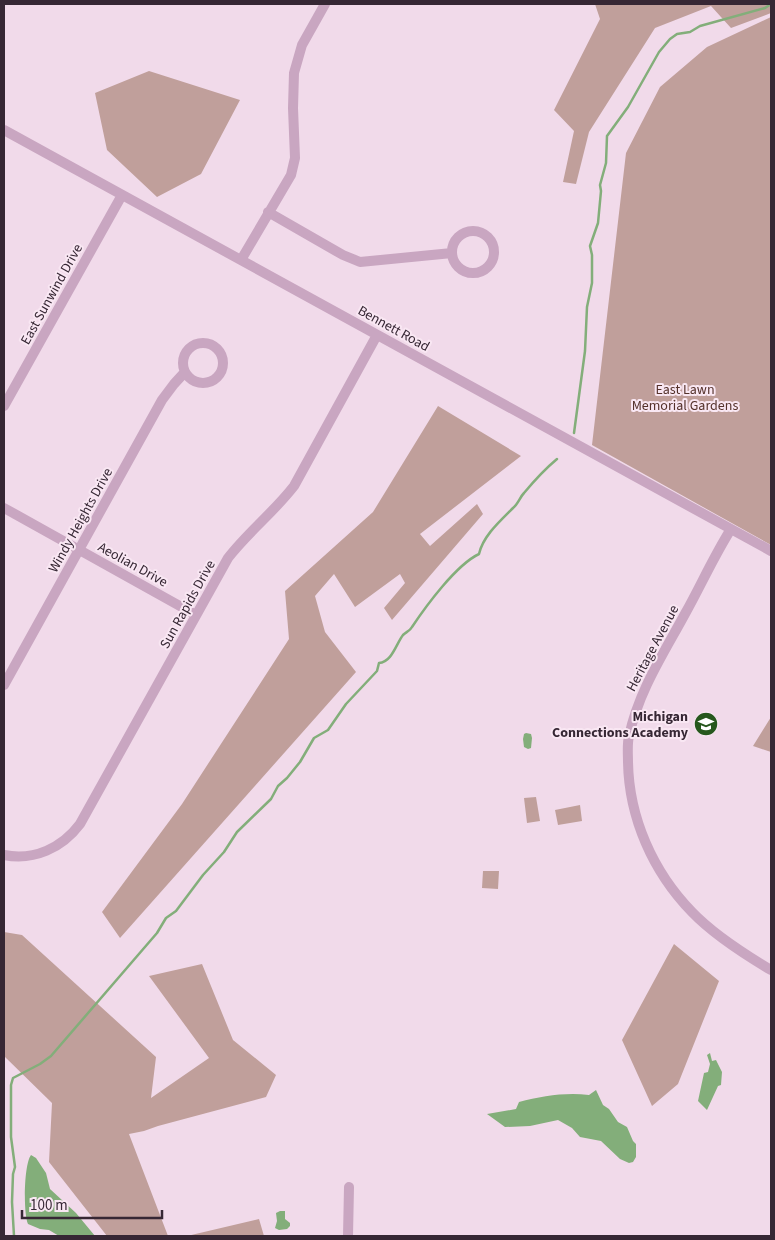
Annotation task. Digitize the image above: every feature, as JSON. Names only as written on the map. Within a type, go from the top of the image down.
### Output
[{"type":"street","points":[[241,260],[291,175],[295,158],[294,73],[302,45],[325,4]]},
{"type":"street","name":"Bennett Road","points":[[4,130],[771,551]]},
{"type":"street","name":"East Sunwind Drive","points":[[4,406],[122,195]]},
{"type":"street","points":[[268,212],[343,255],[360,262],[452,253]]},
{"type":"street","points":[[472,231],[485,235],[490,240],[494,254],[488,266],[474,273],[462,270],[457,265],[452,253],[455,240],[459,235],[472,231]]},
{"type":"street","name":"Sun Rapids Drive","points":[[4,855],[27,856],[46,852],[61,843],[74,831],[89,808],[228,558],[294,486],[378,335]]},
{"type":"street","name":"Windy Heights Drive","points":[[4,685],[162,400],[185,372]]},
{"type":"street","name":"Aeolian Drive","points":[[4,508],[196,615]]},
{"type":"street","name":"Heritage Avenue","points":[[731,529],[650,675],[640,699],[628,738],[628,778],[632,806],[641,834],[670,888],[693,913],[720,935],[771,970]]},
{"type":"street","points":[[348,1236],[349,1187]]},
{"type":"green space","points":[[595,4],[771,4],[771,13],[731,28],[711,6],[655,28],[589,132],[576,184],[563,182],[574,131],[554,110],[600,19]]},
{"type":"green space","name":"East Lawn Memorial Gardens","points":[[771,17],[771,545],[592,445],[626,153],[660,87],[707,47]]},
{"type":"green space","points":[[149,71],[240,100],[201,174],[157,197],[107,150],[95,93]]},
{"type":"green space","points":[[438,406],[521,456],[420,534],[430,546],[477,504],[483,514],[392,620],[384,608],[405,583],[400,574],[355,607],[334,574],[315,596],[325,632],[356,672],[120,938],[102,912],[182,804],[289,639],[285,591],[373,512]]},
{"type":"green space","points":[[771,717],[771,752],[753,746]]},
{"type":"green space","points":[[536,797],[540,821],[527,823],[524,798]]},
{"type":"green space","points":[[580,805],[582,821],[558,825],[555,810]]},
{"type":"green space","points":[[483,871],[499,871],[498,889],[482,888]]},
{"type":"green space","points":[[4,932],[22,935],[156,1057],[151,1098],[209,1058],[149,976],[202,964],[233,1040],[276,1075],[266,1097],[129,1134],[168,1236],[107,1236],[49,1162],[52,1103],[4,1056]]},
{"type":"green space","points":[[674,944],[719,981],[678,1084],[652,1106],[622,1040]]},
{"type":"green space","points":[[259,1219],[264,1236],[187,1236]]},
{"type":"shaded area","points":[[526,733],[531,734],[532,738],[531,748],[528,749],[524,747],[523,739]]},
{"type":"shaded area","points":[[710,1053],[712,1061],[716,1060],[722,1072],[721,1085],[718,1086],[707,1110],[698,1101],[704,1073],[708,1072],[710,1064],[707,1055]]},
{"type":"shaded area","points":[[596,1090],[603,1105],[609,1109],[618,1122],[627,1127],[636,1144],[636,1157],[633,1162],[629,1163],[620,1159],[601,1141],[580,1137],[572,1128],[558,1120],[530,1126],[505,1127],[487,1114],[516,1109],[519,1102],[545,1096],[563,1094],[589,1095]]},
{"type":"shaded area","points":[[31,1155],[36,1158],[46,1173],[50,1189],[76,1213],[95,1236],[59,1236],[49,1230],[40,1229],[28,1224],[25,1210],[25,1189],[27,1168]]},
{"type":"shaded area","points":[[285,1211],[285,1219],[290,1223],[287,1229],[279,1230],[275,1228],[277,1221],[276,1213]]},
{"type":"waterway","points":[[574,433],[585,351],[587,307],[592,283],[592,255],[590,246],[598,223],[600,185],[606,163],[607,136],[628,107],[659,52],[670,39],[677,34],[690,32],[700,26],[765,8],[771,4]]},
{"type":"waterway","points":[[14,1236],[12,1202],[15,1167],[11,1137],[11,1085],[13,1078],[51,1056],[157,933],[166,918],[176,911],[203,875],[224,852],[237,832],[271,799],[278,786],[300,762],[314,738],[328,730],[346,704],[377,671],[379,663],[390,656],[403,635],[411,628],[451,576],[470,559],[479,554],[484,541],[493,529],[557,459]]},
{"type":"place","name":"Michigan Connections Academy","points":[[706,724]]}]
